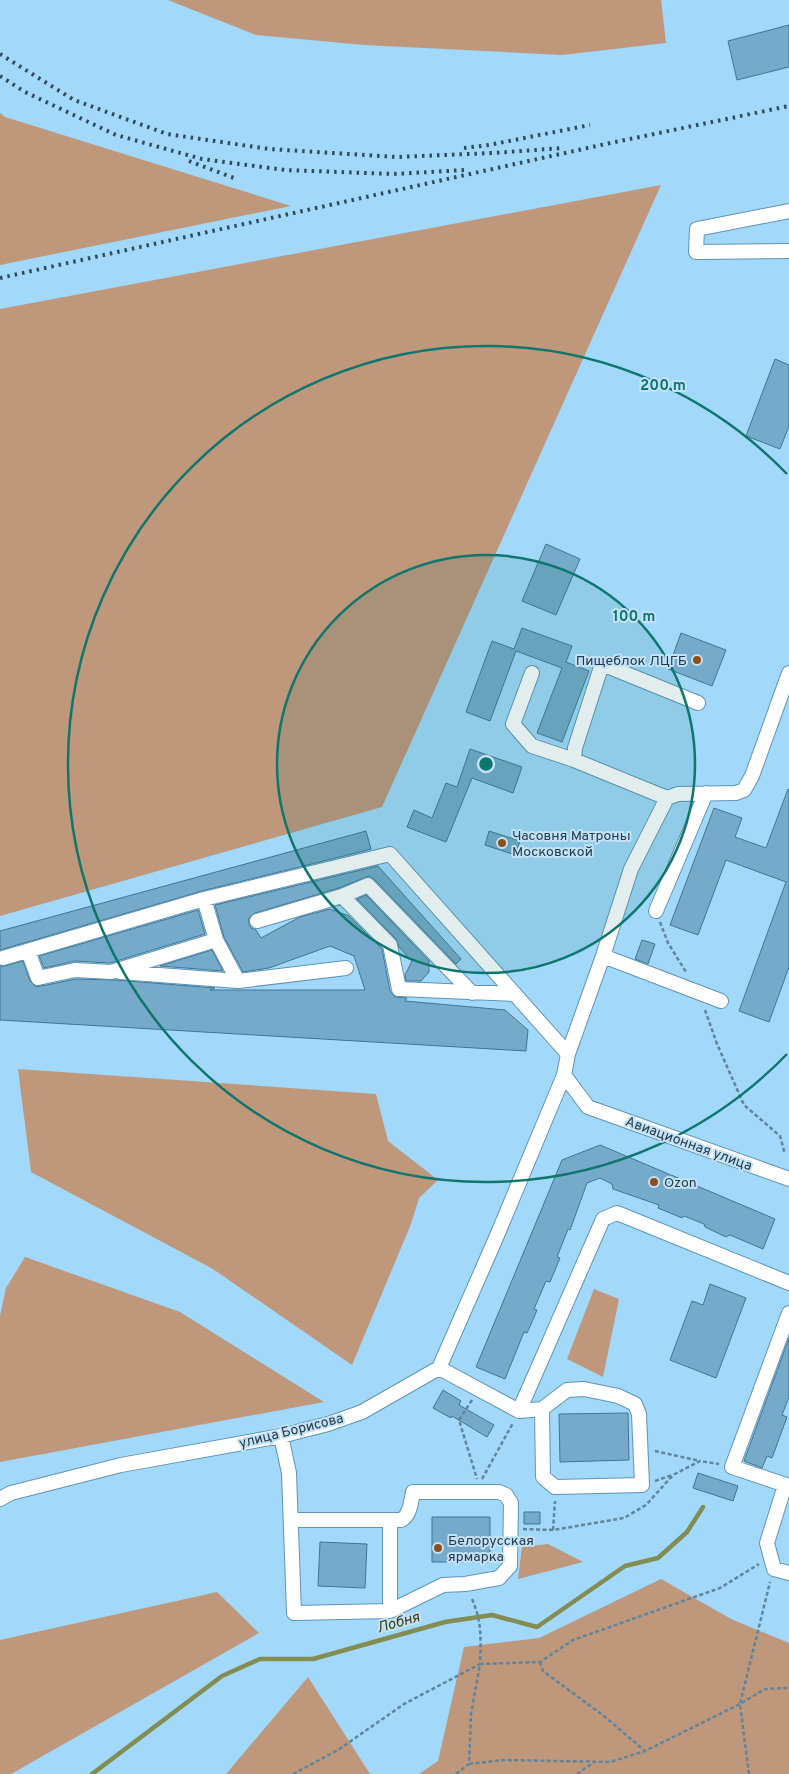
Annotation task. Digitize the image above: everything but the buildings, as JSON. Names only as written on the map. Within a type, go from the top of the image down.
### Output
[{"type":"street","points":[[789,211],[697,228],[696,252],[789,251]]},
{"type":"street","points":[[574,760],[575,748],[602,664],[698,704]]},
{"type":"street","points":[[532,673],[513,724],[532,746],[574,760],[667,798],[678,794],[736,794],[744,790],[752,776],[789,672]]},
{"type":"street","points":[[656,911],[706,794]]},
{"type":"street","points":[[542,1409],[543,1477],[555,1487],[642,1485],[639,1414],[635,1404],[618,1396],[584,1389],[567,1390],[542,1409],[519,1412],[439,1368],[564,1075],[568,1054],[603,956],[631,869],[667,798]]},
{"type":"street","points":[[3,958],[204,899],[390,854],[568,1054]]},
{"type":"street","points":[[257,921],[342,896],[368,885],[472,993]]},
{"type":"street","points":[[342,896],[390,945],[399,989],[515,994]]},
{"type":"street","points":[[204,899],[216,940],[238,981]]},
{"type":"street","points":[[111,972],[216,940]]},
{"type":"street","points":[[28,951],[38,978],[76,970],[238,981],[346,968]]},
{"type":"street","points":[[603,956],[721,1001]]},
{"type":"street","name":"Авиационная улица","points":[[564,1075],[588,1106],[788,1170]]},
{"type":"street","points":[[519,1412],[603,1219],[617,1213],[789,1283]]},
{"type":"street","points":[[789,1313],[732,1467],[787,1486],[767,1543],[772,1563],[789,1573]]},
{"type":"street","name":"улица Борисова","points":[[0,1499],[11,1493],[121,1465],[281,1436],[328,1424],[362,1412],[439,1368]]},
{"type":"street","points":[[281,1436],[289,1473],[294,1613],[390,1611],[443,1586],[499,1578],[510,1566],[511,1503],[506,1495],[499,1492],[413,1492],[406,1518],[401,1520],[292,1520]]},
{"type":"street","points":[[390,1520],[390,1611]]},
{"type":"path","points":[[656,911],[668,943],[700,994],[717,1044],[744,1105],[780,1136],[788,1170]]},
{"type":"path","points":[[478,1389],[459,1420],[479,1485],[519,1412]]},
{"type":"path","points":[[641,1448],[732,1467]]},
{"type":"path","points":[[642,1485],[673,1475],[700,1461]]},
{"type":"path","points":[[512,1528],[554,1530],[624,1518],[646,1505],[673,1475]]},
{"type":"path","points":[[554,1530],[555,1487]]},
{"type":"path","points":[[293,1774],[338,1750],[404,1704],[480,1664],[540,1662],[573,1640],[720,1588],[772,1563]]},
{"type":"path","points":[[749,1774],[740,1704],[772,1563]]},
{"type":"path","points":[[469,1764],[471,1714],[480,1664],[481,1635],[478,1612]]},
{"type":"path","points":[[540,1662],[543,1671],[604,1716],[645,1751]]},
{"type":"path","points":[[456,1774],[469,1764],[504,1760],[610,1762],[645,1751],[740,1704],[764,1689],[789,1688]]},
{"type":"path","points":[[577,1774],[594,1762]]},
{"type":"shaded area","points":[[168,0],[661,0],[666,43],[562,55],[364,45],[256,35]]},
{"type":"shaded area","points":[[0,113],[5,117],[291,206],[0,265]]},
{"type":"shaded area","points":[[661,185],[382,807],[0,916],[0,309]]},
{"type":"shaded area","points":[[18,1069],[376,1094],[388,1141],[438,1180],[419,1198],[411,1224],[352,1365],[213,1269],[31,1172]]},
{"type":"shaded area","points":[[25,1257],[180,1312],[324,1402],[0,1462],[0,1316],[6,1288]]},
{"type":"shaded area","points":[[594,1289],[619,1299],[603,1377],[567,1359]]},
{"type":"shaded area","points":[[548,1544],[583,1562],[518,1579],[522,1547]]},
{"type":"shaded area","points":[[661,1579],[731,1619],[789,1643],[789,1774],[419,1774],[438,1761],[464,1647],[539,1638]]},
{"type":"shaded area","points":[[217,1592],[259,1633],[11,1774],[0,1774],[0,1640]]},
{"type":"shaded area","points":[[308,1677],[370,1774],[226,1774]]},
{"type":"waterway","name":"Лобня","points":[[92,1774],[222,1676],[260,1659],[313,1659],[445,1622],[492,1615],[537,1627],[625,1566],[658,1558],[687,1532],[703,1507]]},
{"type":"railway","points":[[0,54],[74,100],[167,134],[269,149],[397,157],[564,148]]},
{"type":"railway","points":[[0,76],[25,92],[116,135],[202,159],[285,170],[394,174],[465,170]]},
{"type":"railway","points":[[0,278],[601,145],[789,106]]},
{"type":"railway","points":[[464,148],[489,145],[590,125]]},
{"type":"railway","points":[[189,161],[234,178]]},
{"type":"place","name":"Пищеблок ЛЦГБ","points":[[697,660]]},
{"type":"place","name":"Часовня Матроны Московской","points":[[502,843]]},
{"type":"place","name":"Ozon","points":[[654,1182]]},
{"type":"place","name":"Белорусская ярмарка","points":[[438,1548]]}]
